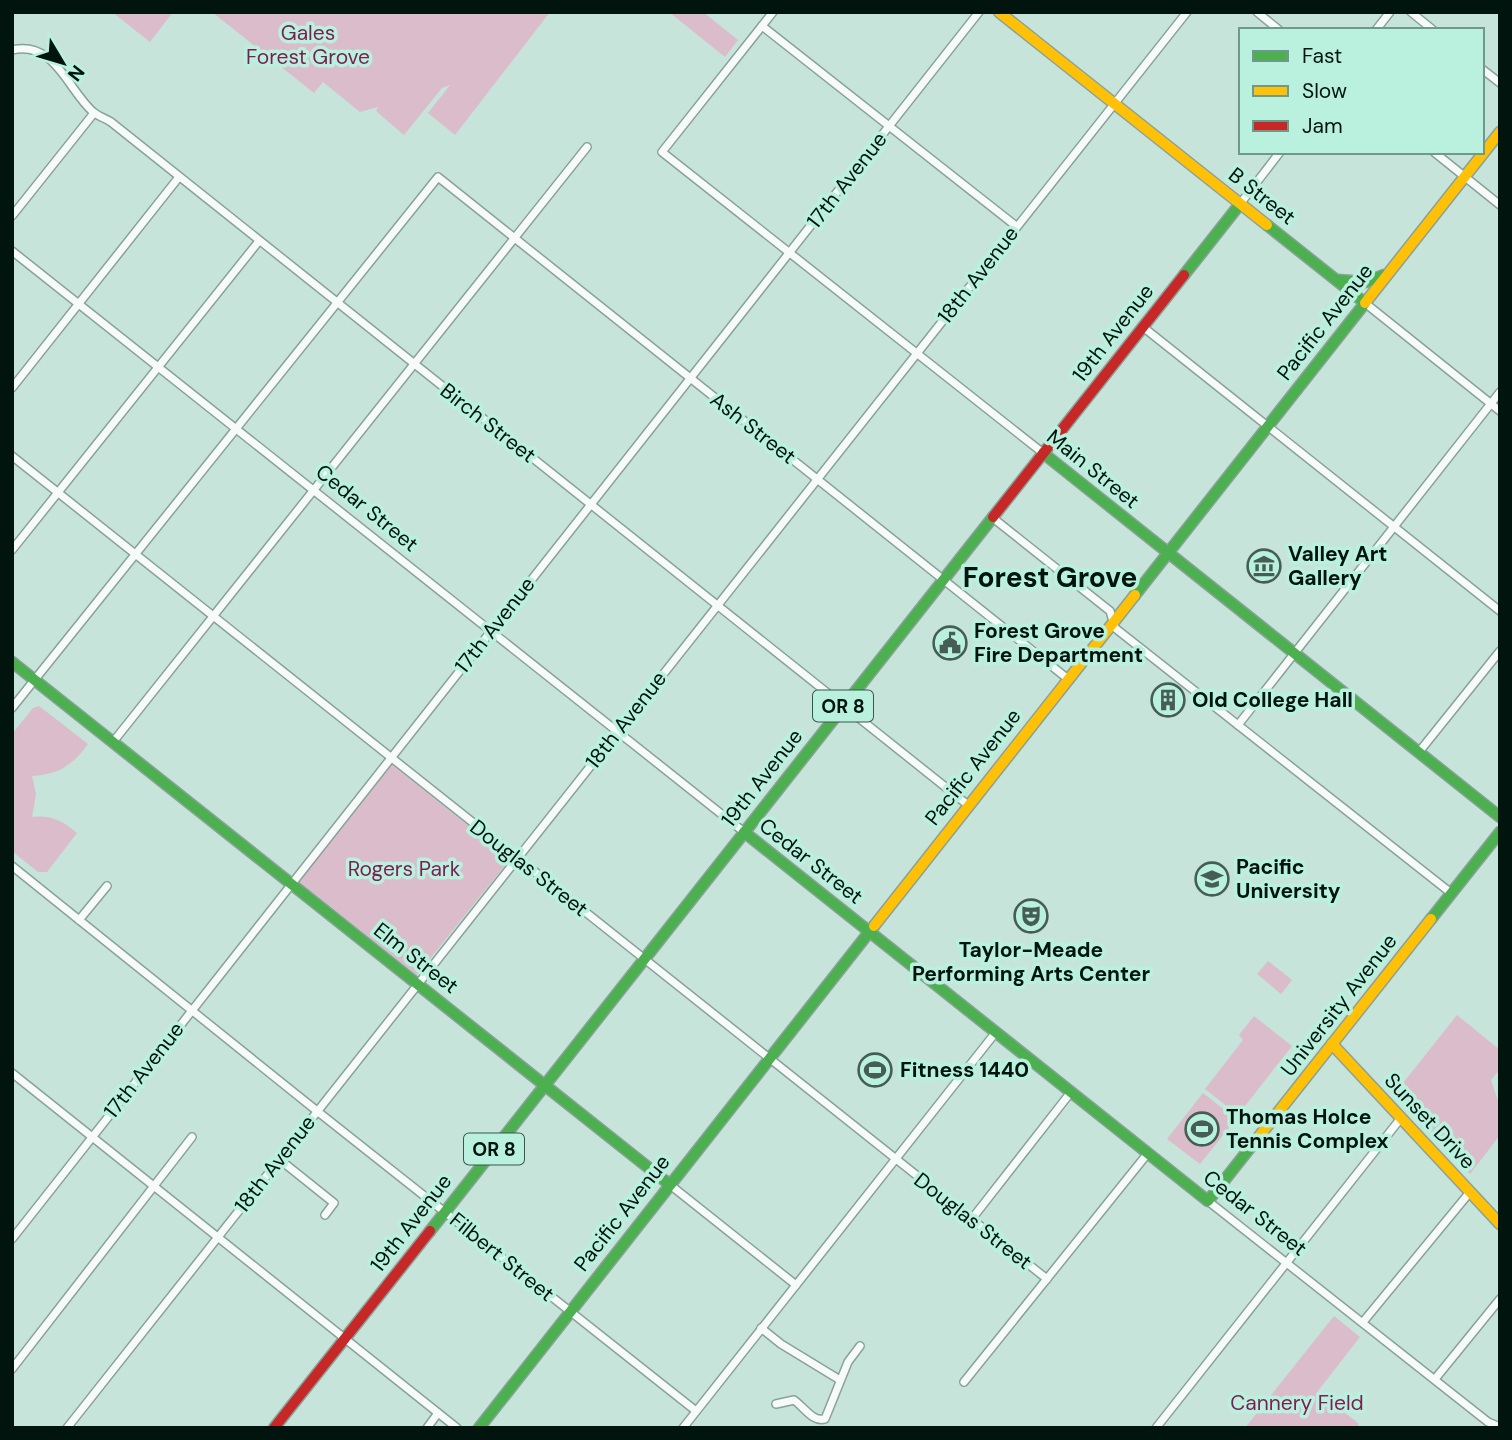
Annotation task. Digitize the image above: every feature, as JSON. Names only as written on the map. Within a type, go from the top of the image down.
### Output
[{"type":"main road","name":"B Street","points":[[999,12],[1365,303]]},
{"type":"main road","name":"Pacific Avenue","points":[[1484,153],[1500,132]]},
{"type":"main road","name":"Pacific Avenue","points":[[479,1428],[1483,154]]},
{"type":"main road","name":"19th Avenue","points":[[274,1428],[1240,204]]},
{"type":"main road","points":[[1337,280],[1366,282],[1388,273]]},
{"type":"main road","name":"Main Street","points":[[1043,453],[1500,817]]},
{"type":"main road","name":"Elm Street","points":[[12,662],[669,1184]]},
{"type":"main road","name":"Cedar Street","points":[[744,832],[1208,1201]]},
{"type":"main road","name":"University Avenue","points":[[1208,1201],[1500,832]]},
{"type":"main road","name":"Sunset Drive","points":[[1332,1044],[1500,1224]]},
{"type":"street","points":[[773,12],[762,26],[1016,226]]},
{"type":"street","name":"17th Avenue","points":[[12,1239],[979,12]]},
{"type":"street","name":"18th Avenue","points":[[67,1428],[1186,12]]},
{"type":"street","points":[[1258,12],[1277,28]]},
{"type":"street","points":[[1378,28],[1390,12]]},
{"type":"street","points":[[1411,12],[1431,28]]},
{"type":"street","name":"Main Street","points":[[762,26],[662,152],[791,251],[1043,453]]},
{"type":"street","name":"Birch Street","points":[[12,50],[33,49],[45,54],[94,113],[111,122],[968,805]]},
{"type":"street","points":[[1484,71],[1500,83]]},
{"type":"street","points":[[12,216],[94,113]]},
{"type":"street","points":[[113,742],[587,148]]},
{"type":"street","name":"19th Avenue","points":[[1240,204],[1278,154]]},
{"type":"street","points":[[1436,154],[1500,205]]},
{"type":"street","points":[[12,387],[179,177]]},
{"type":"street","name":"Ash Street","points":[[337,302],[438,177],[1068,679]]},
{"type":"street","points":[[12,550],[259,241]]},
{"type":"street","name":"Cedar Street","points":[[12,251],[744,832]]},
{"type":"street","points":[[12,708],[337,302]]},
{"type":"street","name":"B Street","points":[[1365,303],[1500,411]]},
{"type":"street","points":[[1143,327],[1500,611]]},
{"type":"street","points":[[1238,725],[1500,391]]},
{"type":"street","name":"Douglas Street","points":[[12,456],[1047,1279]]},
{"type":"street","points":[[993,517],[1110,611],[1119,631],[1451,893]]},
{"type":"street","points":[[1419,752],[1500,652]]},
{"type":"street","name":"Filbert Street","points":[[12,866],[696,1411]]},
{"type":"street","points":[[79,920],[107,886]]},
{"type":"street","points":[[683,1428],[996,1032]]},
{"type":"street","points":[[12,1073],[457,1428]]},
{"type":"street","points":[[971,1220],[1071,1092]]},
{"type":"street","points":[[1156,1428],[1401,1118]]},
{"type":"street","points":[[12,1369],[192,1137]]},
{"type":"street","points":[[964,1382],[1148,1153]]},
{"type":"street","points":[[279,1159],[334,1203],[325,1215]]},
{"type":"street","name":"Elm Street","points":[[669,1184],[796,1285]]},
{"type":"street","points":[[1363,1322],[1470,1192]]},
{"type":"street","name":"Cedar Street","points":[[1208,1201],[1488,1422],[1500,1427]]},
{"type":"street","points":[[1435,1380],[1500,1299]]},
{"type":"street","points":[[761,1328],[781,1344],[840,1380]]},
{"type":"street","points":[[776,1405],[794,1400],[812,1417],[822,1421],[828,1413],[848,1362],[860,1346]]},
{"type":"street","points":[[427,1428],[439,1413]]},
{"type":"green space","points":[[112,12],[173,12],[150,42]]},
{"type":"green space","name":"Gales Forest Grove","points":[[212,12],[550,12],[455,135],[428,113],[450,85],[442,88],[404,135],[376,111],[378,107],[360,112],[323,82],[314,93]]},
{"type":"green space","points":[[669,12],[703,12],[738,40],[725,57]]},
{"type":"green space","points":[[39,706],[88,744],[77,758],[64,768],[50,774],[32,776],[36,794],[32,817],[56,820],[77,833],[47,872],[38,872],[12,851],[12,734],[33,708]]},
{"type":"green space","name":"Rogers Park","points":[[390,763],[510,859],[417,975],[297,880]]},
{"type":"green space","points":[[1268,961],[1292,980],[1281,994],[1257,974]]},
{"type":"green space","points":[[1457,1015],[1500,1050],[1500,1069],[1491,1080],[1500,1107],[1500,1135],[1470,1174],[1396,1092]]},
{"type":"green space","points":[[1254,1016],[1292,1046],[1238,1115],[1205,1089],[1243,1040],[1239,1035]]},
{"type":"green space","name":"Thomas Holce Tennis Complex","points":[[1203,1093],[1236,1119],[1200,1164],[1167,1139]]},
{"type":"green space","name":"Cannery Field","points":[[1334,1316],[1360,1337],[1318,1391],[1359,1424],[1357,1428],[1245,1428]]},
{"type":"traffic: fast","points":[[1184,275],[1240,204]]},
{"type":"traffic: fast","points":[[1135,595],[1365,303],[1267,225]]},
{"type":"traffic: fast","points":[[1337,280],[1366,282],[1384,275]]},
{"type":"traffic: fast","points":[[1043,453],[1500,817]]},
{"type":"traffic: fast","points":[[430,1231],[993,517]]},
{"type":"traffic: fast","points":[[12,662],[669,1184]]},
{"type":"traffic: fast","points":[[744,832],[1208,1201],[1257,1139]]},
{"type":"traffic: fast","points":[[1431,919],[1500,832]]},
{"type":"traffic: fast","points":[[479,1428],[874,926]]},
{"type":"traffic: slow","points":[[999,12],[1267,225]]},
{"type":"traffic: slow","points":[[1484,152],[1500,132]]},
{"type":"traffic: slow","points":[[1365,303],[1483,154]]},
{"type":"traffic: slow","points":[[874,926],[1135,595]]},
{"type":"traffic: slow","points":[[1257,1139],[1431,919]]},
{"type":"traffic: slow","points":[[1332,1044],[1500,1224]]},
{"type":"traffic: jam","points":[[993,517],[1184,275]]},
{"type":"traffic: jam","points":[[274,1428],[430,1231]]},
{"type":"place","name":"Valley Art Gallery","points":[[1264,566]]},
{"type":"place","name":"Forest Grove Fire Department","points":[[950,643]]},
{"type":"place","name":"Old College Hall","points":[[1168,700]]},
{"type":"place","name":"Pacific University","points":[[1212,879]]},
{"type":"place","name":"Taylor-Meade Performing Arts Center","points":[[1031,916]]},
{"type":"place","name":"Fitness 1440","points":[[875,1070]]},
{"type":"place","name":"Thomas Holce Tennis Complex","points":[[1202,1129]]},
{"type":"district","name":"Forest Grove","points":[[1050,577]]}]
